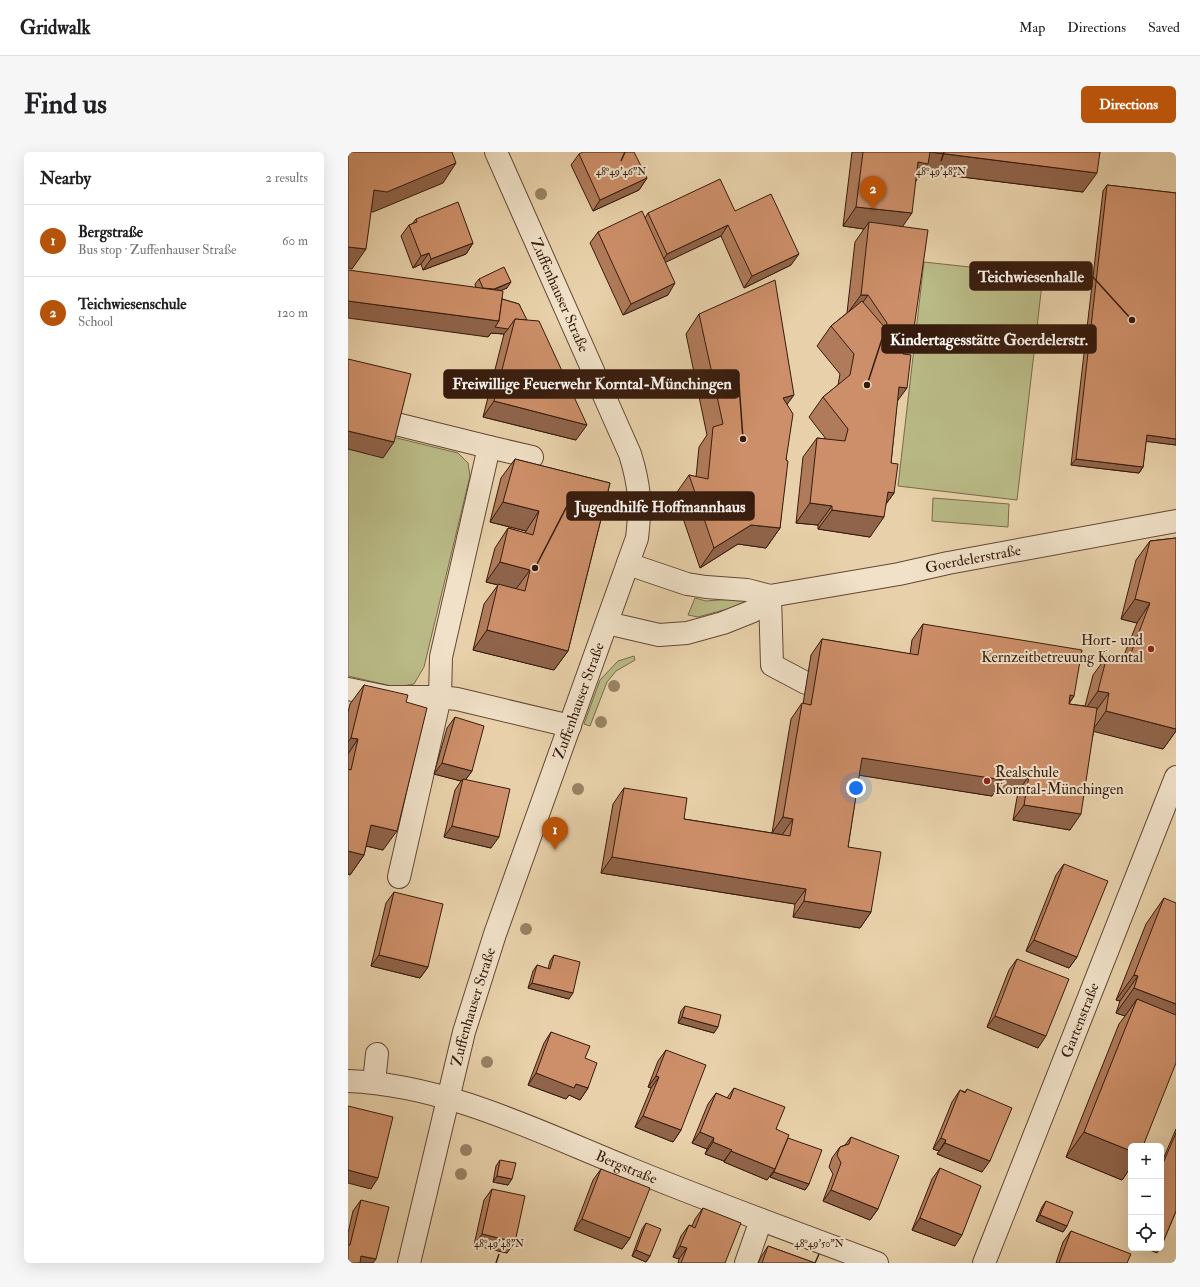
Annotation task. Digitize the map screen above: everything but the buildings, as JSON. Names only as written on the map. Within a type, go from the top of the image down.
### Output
[{"type":"street","name":"Zuffenhauser Straße","points":[[409,1263],[447,1098],[464,1032],[495,934],[637,538],[640,506],[637,477],[630,454],[496,152]]},
{"type":"street","points":[[392,423],[532,457]]},
{"type":"street","points":[[399,877],[440,697],[441,657],[489,447]]},
{"type":"street","name":"Goerdelerstraße","points":[[628,564],[687,584],[747,590],[770,596],[899,574],[948,563],[1176,521]]},
{"type":"street","points":[[607,623],[659,636],[687,633],[723,623],[753,611],[770,596]]},
{"type":"street","points":[[770,596],[772,665],[806,683]]},
{"type":"street","points":[[348,689],[387,697],[440,697],[457,699],[570,726]]},
{"type":"street","name":"Gartenstraße","points":[[984,1263],[1176,777]]},
{"type":"street","points":[[374,1082],[377,1054]]},
{"type":"street","name":"Bergstraße","points":[[348,1081],[374,1082],[447,1098],[487,1111],[692,1194],[877,1263]]},
{"type":"street","points":[[746,1263],[761,1220]]},
{"type":"green space","points":[[924,262],[1043,275],[1017,500],[898,486]]},
{"type":"green space","points":[[348,426],[458,453],[468,463],[470,476],[424,667],[414,684],[396,687],[348,676]]},
{"type":"green space","points":[[933,498],[1009,504],[1008,527],[932,521]]},
{"type":"green space","points":[[695,598],[706,601],[746,598],[749,603],[698,617],[688,615]]},
{"type":"green space","points":[[634,656],[635,660],[616,671],[607,682],[590,726],[584,724],[600,680],[618,661]]},
{"type":"place","name":"Teichwiesenschule","points":[[873,209]]},
{"type":"place","name":"Teichwiesenhalle","points":[[1132,320]]},
{"type":"place","name":"Kindertagesstätte Goerdelerstr.","points":[[867,385]]},
{"type":"place","name":"Freiwillige Feuerwehr Korntal-Münchingen","points":[[743,439]]},
{"type":"place","name":"Jugendhilfe Hoffmannhaus","points":[[535,568]]},
{"type":"place","name":"Hort- und Kernzeitbetreuung Korntal","points":[[1151,649]]},
{"type":"place","name":"Realschule Korntal-Münchingen","points":[[987,781]]},
{"type":"place","name":"Bergstraße","points":[[555,850]]}]
